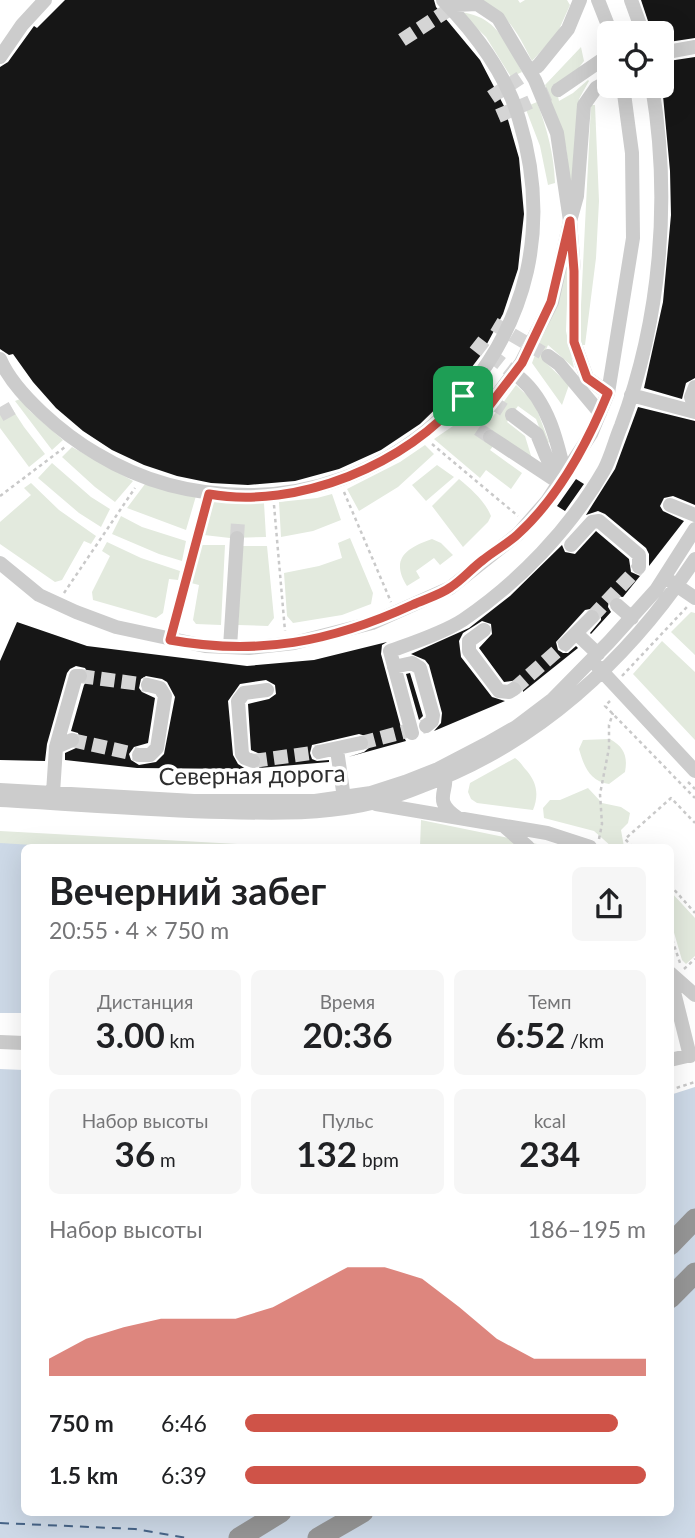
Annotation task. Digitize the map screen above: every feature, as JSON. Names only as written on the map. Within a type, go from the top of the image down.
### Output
[{"type":"highway","points":[[674,1241],[695,1219]]},
{"type":"highway","points":[[674,1294],[695,1273]]},
{"type":"highway","points":[[239,1538],[275,1516]]},
{"type":"highway","points":[[318,1538],[356,1516]]},
{"type":"street","points":[[0,57],[22,25],[45,0]]},
{"type":"street","points":[[538,65],[568,29],[580,0]]},
{"type":"street","points":[[598,0],[606,21]]},
{"type":"street","points":[[631,0],[639,21]]},
{"type":"street","points":[[450,3],[477,5],[498,18],[535,80],[556,133],[570,221],[574,271],[574,342],[587,378],[608,393]]},
{"type":"street","points":[[0,359],[35,406],[74,440],[119,468],[167,486],[209,494],[273,495],[322,486],[370,468],[422,435],[463,396],[486,366],[511,320],[527,271],[533,219],[531,167],[519,117],[498,69],[450,3]]},
{"type":"street","points":[[674,51],[692,48]]},
{"type":"street","points":[[558,90],[597,63]]},
{"type":"street","points":[[463,396],[486,410],[522,363],[551,302],[577,196],[584,105],[597,87]]},
{"type":"street","points":[[0,563],[39,595],[116,627],[205,646],[250,648],[294,643],[372,623],[450,588],[518,534],[562,479],[591,435],[608,393],[633,238],[632,153],[625,98]]},
{"type":"street","points":[[400,665],[415,664],[420,668],[433,715],[422,728],[400,665],[390,651],[461,621],[531,565],[573,514],[605,469],[632,395],[645,346],[657,280],[661,170],[653,98]]},
{"type":"street","points":[[548,356],[600,413]]},
{"type":"street","points":[[520,378],[546,411],[554,432],[562,479]]},
{"type":"street","points":[[632,395],[695,411],[691,397],[695,387]]},
{"type":"street","points":[[512,415],[537,434],[545,456],[562,479]]},
{"type":"street","points":[[490,436],[562,479]]},
{"type":"street","points":[[670,505],[695,515]]},
{"type":"street","points":[[570,545],[592,522],[602,522],[639,555],[639,566]]},
{"type":"street","name":"Северная дорога","points":[[0,800],[250,813],[316,811],[368,799],[492,755],[543,723],[603,672],[671,582],[695,529]]},
{"type":"street","points":[[230,647],[237,538]]},
{"type":"street","name":"Северная дорога","points":[[444,773],[535,713],[695,559]]},
{"type":"street","points":[[671,582],[692,602]]},
{"type":"street","points":[[617,605],[632,618]]},
{"type":"street","points":[[565,644],[592,617]]},
{"type":"street","points":[[484,630],[469,641],[469,651],[499,691],[513,690]]},
{"type":"street","points":[[577,634],[603,672],[692,776]]},
{"type":"street","points":[[53,793],[56,747],[76,676],[80,676]]},
{"type":"street","points":[[142,755],[153,753],[157,748],[165,696],[162,690],[151,686]]},
{"type":"street","points":[[252,761],[242,754],[238,701],[244,693],[267,690]]},
{"type":"street","points":[[56,747],[72,740]]},
{"type":"street","points":[[319,752],[361,743]]},
{"type":"street","points":[[337,750],[344,798]]},
{"type":"street","points":[[444,773],[442,799],[445,807],[459,818]]},
{"type":"street","name":"Северная дорога","points":[[0,790],[228,802],[368,799]]},
{"type":"street","points":[[368,799],[590,844]]},
{"type":"street","points":[[505,826],[525,844]]},
{"type":"street","points":[[675,972],[695,995]]},
{"type":"street","points":[[674,1059],[692,1055],[675,972]]},
{"type":"street","points":[[0,1042],[21,1043]]},
{"type":"path","points":[[422,435],[506,506]]},
{"type":"path","points":[[0,496],[74,440]]},
{"type":"path","points":[[57,603],[142,476]]},
{"type":"path","points":[[338,480],[387,591]]},
{"type":"path","points":[[170,640],[209,494]]},
{"type":"path","points":[[273,495],[284,620]]},
{"type":"path","points":[[622,677],[692,602]]},
{"type":"path","points":[[612,699],[605,706],[695,799]]},
{"type":"path","points":[[594,844],[602,824],[600,794],[609,748],[609,724],[613,713]]},
{"type":"path","points":[[692,776],[695,789]]},
{"type":"path","points":[[630,844],[625,839],[671,798],[695,823]]},
{"type":"path","points":[[674,889],[695,913]]},
{"type":"path","points":[[674,946],[677,955],[675,972]]},
{"type":"path","points":[[675,972],[695,959]]},
{"type":"path","points":[[675,972],[690,975]]},
{"type":"path","points":[[674,1089],[695,1083]]},
{"type":"shaded area","points":[[481,0],[518,0],[520,3],[525,0],[567,0],[570,5],[557,34],[532,61],[506,19]]},
{"type":"shaded area","points":[[460,12],[483,19],[492,25],[505,41],[522,72],[511,77],[486,37]]},
{"type":"shaded area","points":[[581,47],[584,61],[571,78],[556,88],[559,101],[589,81],[579,99],[572,199],[566,147],[545,85]]},
{"type":"shaded area","points":[[537,102],[553,162],[555,183],[548,185],[540,146],[525,107]]},
{"type":"shaded area","points":[[591,105],[595,105],[599,201],[596,258],[585,345],[579,345]]},
{"type":"shaded area","points":[[569,249],[566,331],[574,368],[548,345],[542,359],[569,385],[562,405],[532,363]]},
{"type":"shaded area","points":[[516,385],[534,402],[549,442],[546,445],[536,419],[518,406],[507,422],[525,436],[532,459],[499,439],[490,450],[522,473],[511,489],[486,470],[480,478],[434,439],[453,426],[470,407],[491,419]]},
{"type":"shaded area","points":[[20,399],[63,440],[52,450],[15,401]]},
{"type":"shaded area","points":[[9,404],[45,454],[29,467],[0,428],[0,408]]},
{"type":"shaded area","points":[[425,445],[434,454],[398,487],[359,511],[347,489],[400,462]]},
{"type":"shaded area","points":[[72,447],[133,481],[115,502],[62,457]]},
{"type":"shaded area","points":[[52,463],[91,497],[110,509],[101,527],[79,513],[38,478]]},
{"type":"shaded area","points":[[437,465],[454,477],[426,501],[412,485]]},
{"type":"shaded area","points":[[459,479],[481,500],[491,516],[463,547],[432,506]]},
{"type":"shaded area","points":[[31,483],[59,510],[96,536],[91,544],[84,541],[62,580],[55,582],[0,544],[0,522],[31,495],[24,488]]},
{"type":"shaded area","points":[[145,484],[196,496],[186,530],[127,508]]},
{"type":"shaded area","points":[[332,494],[341,520],[313,531],[281,537],[279,502]]},
{"type":"shaded area","points":[[214,500],[264,503],[266,537],[230,538],[204,535]]},
{"type":"shaded area","points":[[121,516],[142,527],[186,541],[182,561],[112,534]]},
{"type":"shaded area","points":[[350,538],[373,593],[371,604],[342,615],[293,623],[287,616],[284,573],[342,558],[338,543]]},
{"type":"shaded area","points":[[432,539],[441,543],[453,555],[440,565],[434,558],[416,571],[420,578],[407,586],[400,569],[403,556],[415,546]]},
{"type":"shaded area","points":[[107,542],[141,558],[180,571],[178,580],[169,579],[163,613],[156,618],[93,600],[92,592],[110,556],[102,551]]},
{"type":"shaded area","points":[[199,545],[225,545],[221,625],[196,624],[193,620],[199,585],[191,583]]},
{"type":"shaded area","points":[[242,546],[267,546],[274,618],[268,626],[238,625]]},
{"type":"shaded area","points":[[691,612],[695,613],[695,655],[671,632]]},
{"type":"shaded area","points":[[662,641],[695,672],[695,740],[633,674]]},
{"type":"shaded area","points":[[610,739],[624,752],[626,766],[625,772],[609,784],[592,776],[585,767],[579,749],[583,740]]},
{"type":"shaded area","points":[[515,758],[535,785],[536,799],[533,810],[477,803],[471,799],[468,792],[470,783]]},
{"type":"shaded area","points":[[588,788],[602,803],[621,807],[630,813],[628,823],[621,830],[623,844],[609,844],[594,831],[544,818],[543,808],[550,800],[560,800]]},
{"type":"shaded area","points":[[421,820],[537,844],[420,844]]},
{"type":"shaded area","points":[[0,831],[236,844],[21,844],[21,1013],[0,1013]]},
{"type":"shaded area","points":[[674,895],[695,918],[695,956],[686,964],[682,960],[674,933]]},
{"type":"water","points":[[0,843],[21,844],[21,1013],[0,1013]]},
{"type":"water","points":[[0,1069],[21,1070],[21,1516],[674,1516],[674,1094],[695,1087],[695,1538],[0,1538]]},
{"type":"building","points":[[65,0],[434,0],[436,7],[480,60],[504,106],[519,158],[524,214],[518,269],[503,314],[481,355],[453,392],[420,424],[381,450],[339,469],[295,481],[248,485],[211,483],[144,465],[112,450],[83,431],[56,408],[13,354],[9,355],[0,349],[0,67],[8,62],[34,26],[37,28]]},
{"type":"building","points":[[641,0],[695,0],[695,38],[674,41],[674,21],[648,21]]},
{"type":"building","points":[[695,57],[695,378],[686,383],[682,399],[644,388],[663,302],[671,215],[663,98],[674,98],[674,60]]},
{"type":"building","points":[[638,407],[695,421],[695,505],[673,496],[664,498],[660,506],[663,511],[684,521],[649,566],[646,548],[605,514],[598,511],[586,515],[615,469]]},
{"type":"building","points":[[576,479],[584,484],[565,511],[557,506]]},
{"type":"building","points":[[596,531],[629,559],[631,572],[640,576],[623,597],[615,596],[609,599],[608,607],[611,612],[591,634],[601,620],[601,615],[595,608],[585,610],[556,642],[558,650],[563,653],[568,653],[576,646],[578,648],[523,692],[523,685],[518,680],[504,682],[479,648],[492,634],[491,624],[482,621],[463,633],[459,641],[461,657],[492,697],[505,701],[434,731],[441,723],[442,713],[429,665],[425,660],[411,654],[469,628],[510,596],[562,545],[565,552],[575,554]]},
{"type":"building","points":[[17,622],[87,646],[247,666],[314,660],[387,642],[382,645],[381,654],[406,741],[348,757],[370,747],[369,737],[359,734],[312,745],[312,759],[329,762],[259,768],[262,759],[260,754],[251,750],[248,704],[269,699],[276,694],[275,685],[266,680],[240,684],[228,701],[233,755],[238,764],[246,769],[137,768],[65,760],[65,753],[76,748],[81,742],[78,733],[71,731],[84,685],[90,677],[85,668],[76,666],[67,673],[47,744],[45,761],[0,760],[0,661]],"holes":[[[146,676],[167,682],[175,697],[164,754],[156,762],[139,765],[131,760],[129,754],[134,747],[148,743],[155,698],[139,688],[141,679]]]},
{"type":"building","points":[[410,673],[423,716],[419,720],[406,674]]},
{"type":"ferry route","points":[[0,1523],[135,1529],[187,1538]]},
{"type":"tunnel","points":[[402,40],[456,5]]},
{"type":"tunnel","points":[[491,97],[538,66]]},
{"type":"tunnel","points":[[498,116],[558,90]]},
{"type":"tunnel","points":[[494,324],[548,356]]},
{"type":"tunnel","points":[[474,342],[520,378]]},
{"type":"tunnel","points":[[457,379],[512,415]]},
{"type":"tunnel","points":[[0,415],[14,407]]},
{"type":"tunnel","points":[[478,429],[490,437]]},
{"type":"tunnel","points":[[237,538],[238,521]]},
{"type":"tunnel","points":[[592,617],[639,567]]},
{"type":"tunnel","points":[[514,689],[565,644]]},
{"type":"tunnel","points":[[80,676],[148,685]]},
{"type":"tunnel","points":[[361,743],[426,726]]},
{"type":"tunnel","points":[[72,740],[139,755]]},
{"type":"tunnel","points":[[253,761],[319,752]]},
{"type":"route","points":[[570,221],[574,271],[574,342],[587,378],[608,393],[591,435],[547,501],[518,534],[450,588],[372,623],[294,643],[250,648],[205,646],[170,640],[209,494],[270,495],[322,486],[370,468],[415,441],[463,396],[486,410],[522,363],[551,302],[570,221]]}]
